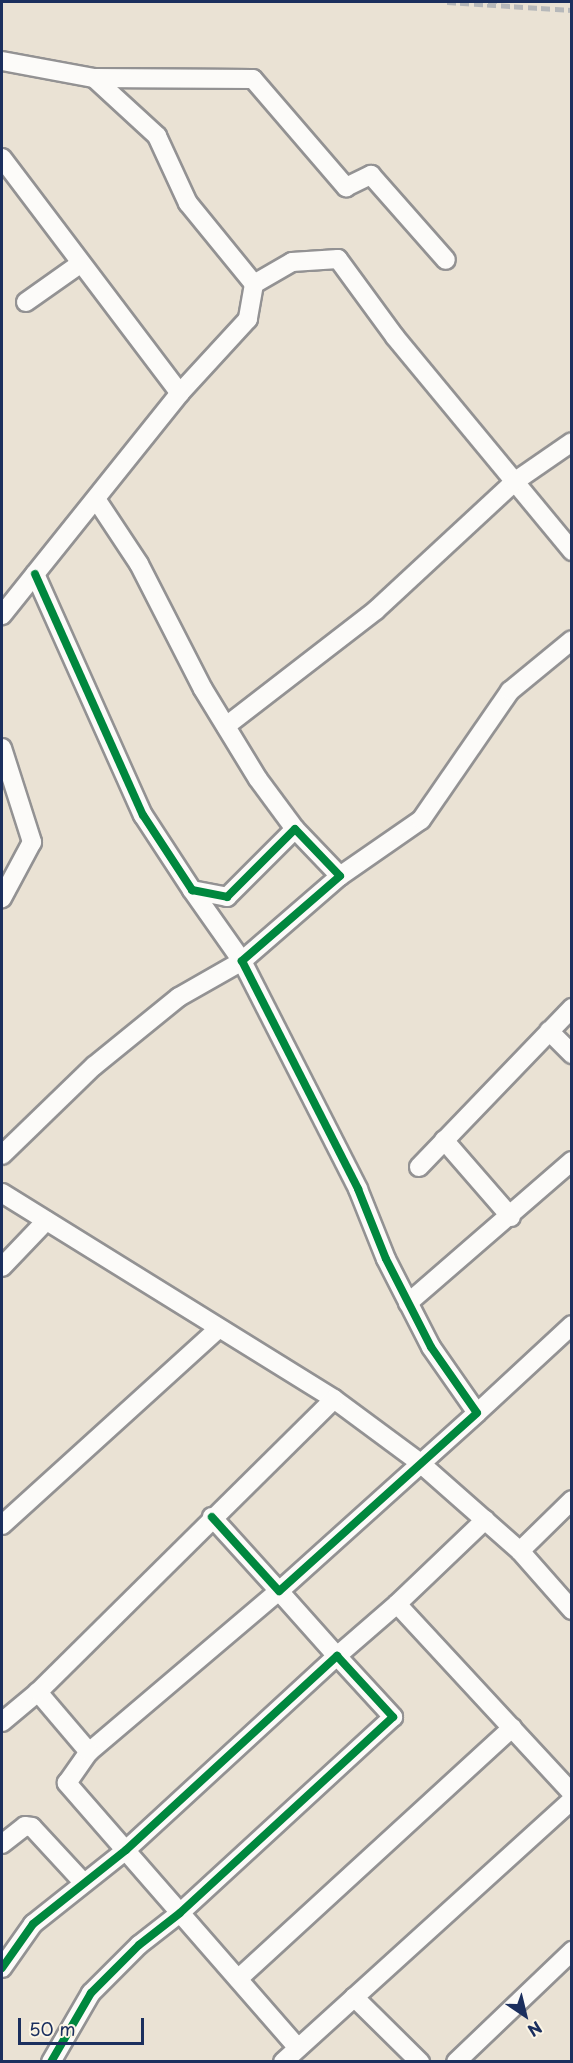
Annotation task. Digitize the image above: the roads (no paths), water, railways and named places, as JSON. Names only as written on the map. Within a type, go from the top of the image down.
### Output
[{"type":"street","points":[[2,61],[94,78],[253,79],[346,187],[370,175],[446,260]]},
{"type":"street","points":[[2,615],[180,393],[248,319],[254,284],[188,203],[157,136],[94,78]]},
{"type":"street","points":[[2,158],[180,393]]},
{"type":"street","points":[[254,284],[292,262],[338,259],[395,337],[572,551]]},
{"type":"street","points":[[26,302],[81,263]]},
{"type":"street","points":[[226,726],[376,610],[514,482],[572,442]]},
{"type":"street","points":[[96,499],[140,564],[159,608],[258,779],[295,829],[340,876]]},
{"type":"street","points":[[36,574],[143,815],[242,961],[358,1189],[408,1303],[431,1347],[477,1413]]},
{"type":"street","points":[[2,1155],[94,1066],[179,997],[242,961],[340,876],[421,819],[510,691],[572,640]]},
{"type":"street","points":[[2,748],[32,842],[2,898]]},
{"type":"street","points":[[192,890],[227,897],[295,829]]},
{"type":"street","points":[[419,1167],[572,1008]]},
{"type":"street","points":[[549,1031],[572,1054]]},
{"type":"street","points":[[444,1140],[511,1217]]},
{"type":"street","points":[[408,1303],[511,1217],[572,1161]]},
{"type":"street","points":[[2,1193],[334,1399],[419,1461],[520,1551],[572,1610]]},
{"type":"street","points":[[2,1267],[46,1221]]},
{"type":"street","points":[[298,2048],[67,1783],[88,1752],[279,1591],[419,1461],[477,1413],[572,1325]]},
{"type":"street","points":[[2,1525],[219,1328]]},
{"type":"street","points":[[2,1722],[38,1692],[212,1517],[334,1399]]},
{"type":"street","points":[[520,1551],[572,1500]]},
{"type":"street","points":[[51,2061],[91,1993],[139,1945],[180,1913],[393,1717],[212,1517]]},
{"type":"street","points":[[2,1968],[33,1924],[82,1881],[126,1850],[337,1656],[397,1604],[485,1520]]},
{"type":"street","points":[[397,1604],[572,1793]]},
{"type":"street","points":[[38,1692],[88,1752]]},
{"type":"street","points":[[238,1979],[512,1728]]},
{"type":"street","points":[[283,2061],[572,1800]]},
{"type":"street","points":[[2,1844],[25,1826],[32,1827],[82,1881]]},
{"type":"street","points":[[456,2061],[572,1951]]},
{"type":"street","points":[[354,1997],[420,2061]]},
{"type":"railway","points":[[447,2],[572,10]]}]
